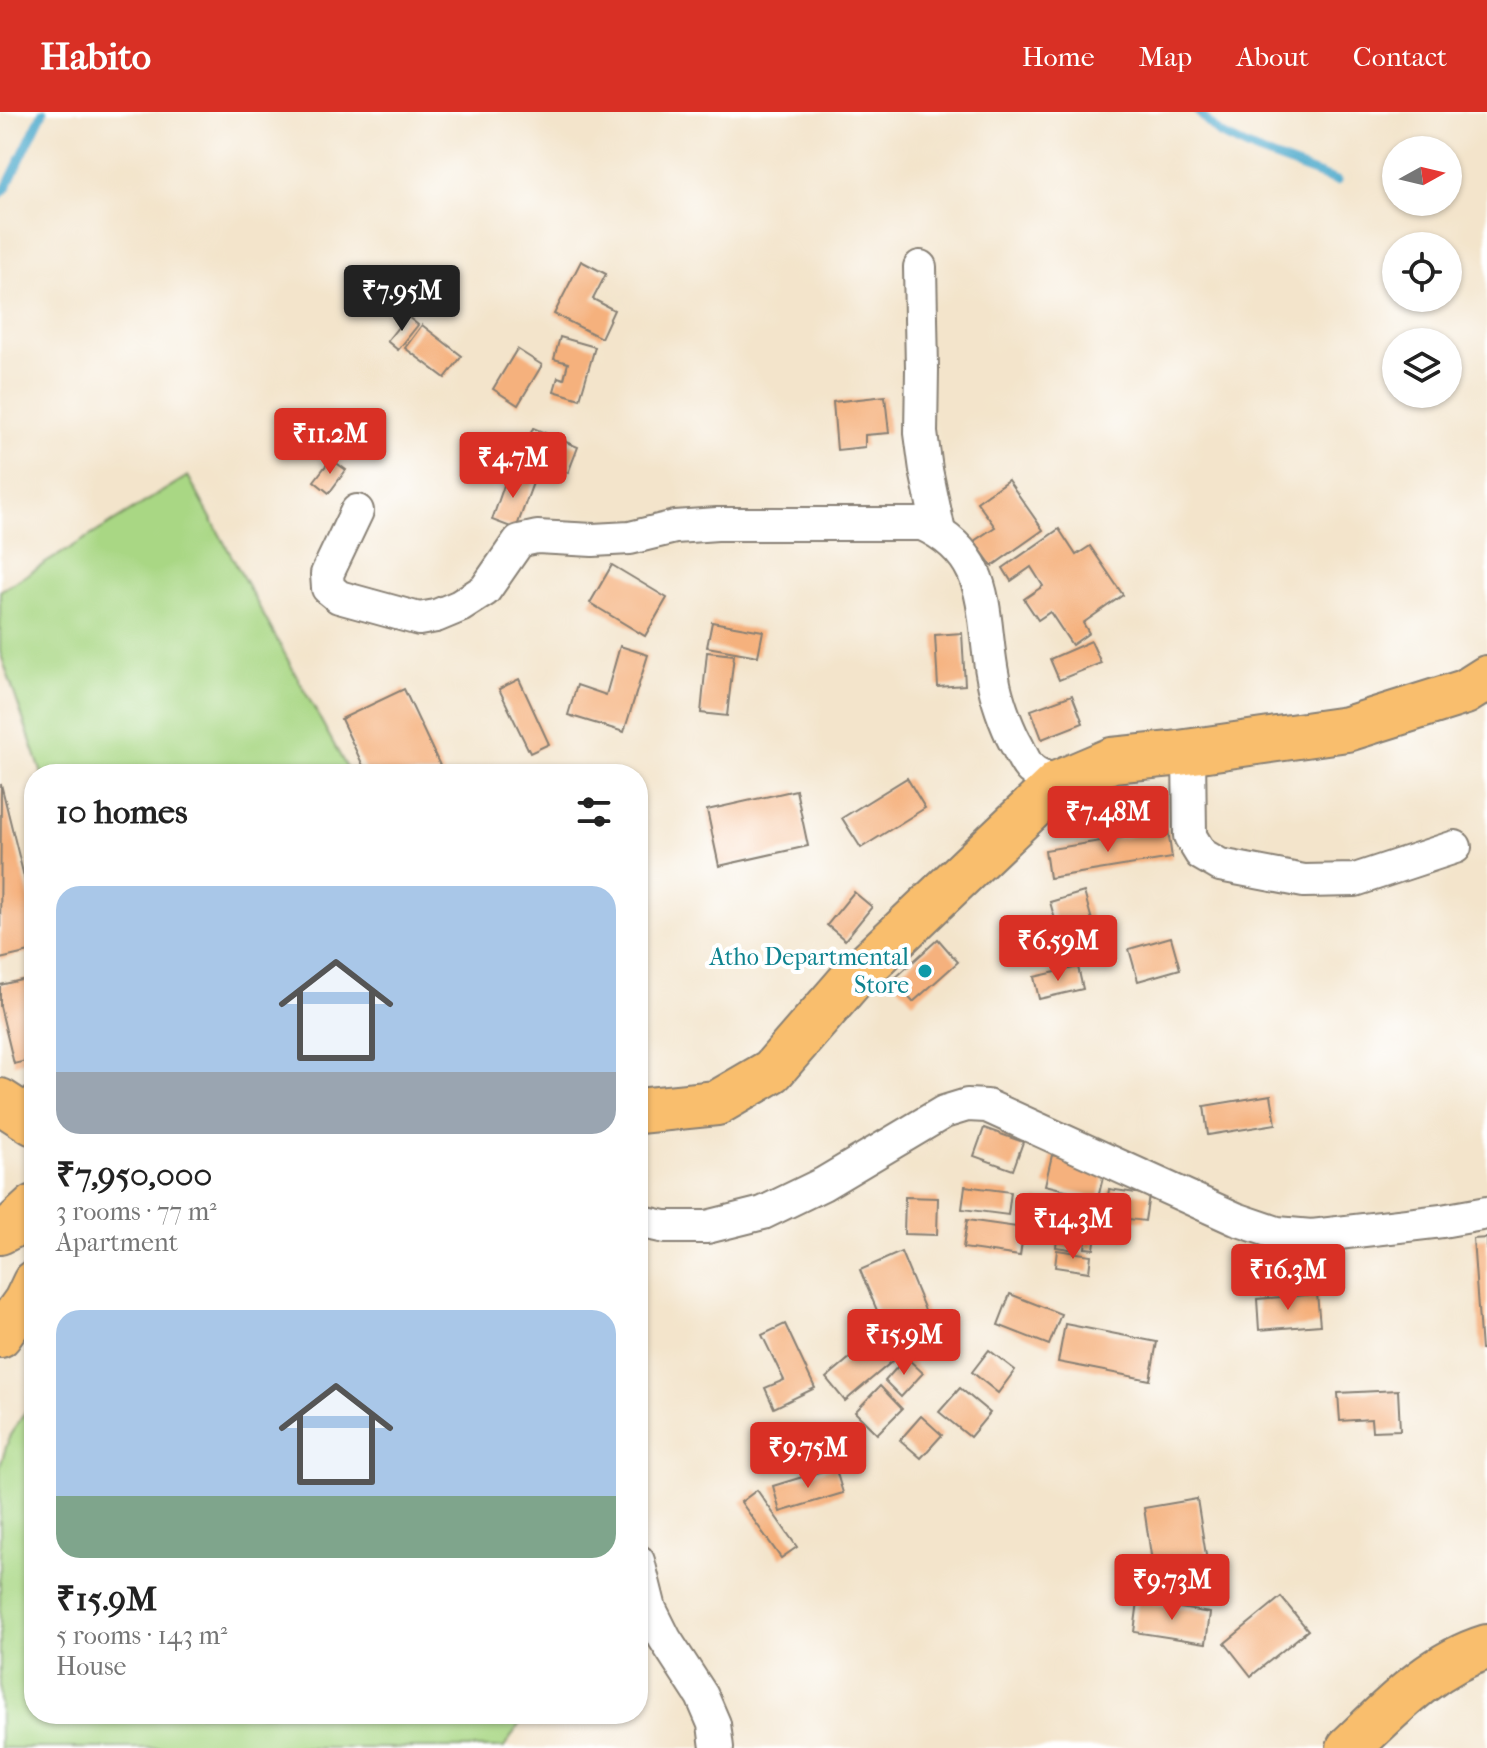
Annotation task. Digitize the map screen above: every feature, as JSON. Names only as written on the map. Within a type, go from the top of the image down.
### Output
[{"type":"highway","points":[[648,1110],[717,1103],[772,1071],[851,980],[1058,783],[1112,760],[1347,729],[1465,692],[1487,678]]},
{"type":"highway","points":[[0,1101],[24,1117]]},
{"type":"highway","points":[[1349,1748],[1428,1676],[1487,1647]]},
{"type":"main road","points":[[0,1233],[24,1215]]},
{"type":"main road","points":[[0,1336],[24,1302]]},
{"type":"street","points":[[920,267],[921,433],[939,532]]},
{"type":"street","points":[[357,511],[327,574],[328,588],[339,597],[419,619],[460,606],[485,590],[519,541],[537,537],[630,538],[675,527],[717,524],[922,524],[939,532],[960,551],[973,571],[982,594],[993,679],[1010,733],[1030,769],[1058,783]]},
{"type":"street","points":[[1189,751],[1190,836],[1201,854],[1220,865],[1304,881],[1355,880],[1455,847]]},
{"type":"street","points":[[648,1223],[665,1227],[707,1227],[763,1213],[823,1184],[944,1112],[967,1105],[987,1106],[1236,1219],[1277,1233],[1312,1236],[1487,1213]]},
{"type":"street","points":[[648,1601],[665,1639],[702,1696],[714,1724],[717,1748]]},
{"type":"green space","points":[[188,476],[345,764],[39,764],[0,652],[0,591]]},
{"type":"green space","points":[[24,1414],[24,1724],[520,1724],[504,1748],[0,1748],[0,1466],[10,1435]]},
{"type":"building","points":[[581,261],[606,274],[593,299],[614,310],[601,338],[554,314]]},
{"type":"building","points":[[407,316],[418,325],[398,350],[387,341]]},
{"type":"building","points":[[422,325],[462,356],[445,378],[405,348]]},
{"type":"building","points":[[560,337],[595,347],[580,399],[554,391],[558,377],[564,379],[568,363],[554,359]]},
{"type":"building","points":[[517,349],[542,365],[518,405],[493,389]]},
{"type":"building","points":[[885,396],[889,433],[865,435],[865,447],[837,450],[833,402]]},
{"type":"building","points":[[533,428],[578,447],[568,473],[522,454]]},
{"type":"building","points":[[331,459],[346,470],[329,493],[314,481]]},
{"type":"building","points":[[509,471],[534,480],[516,529],[492,520]]},
{"type":"building","points":[[1008,480],[1043,530],[992,566],[974,541],[995,527],[977,502]]},
{"type":"building","points":[[1059,529],[1076,555],[1090,546],[1123,595],[1083,623],[1089,633],[1072,645],[1050,612],[1038,620],[1024,599],[1043,586],[1031,567],[1011,581],[1003,568]]},
{"type":"building","points":[[612,565],[667,598],[645,636],[590,603]]},
{"type":"building","points":[[712,622],[763,631],[758,656],[707,647]]},
{"type":"building","points":[[962,633],[965,685],[938,687],[935,635]]},
{"type":"building","points":[[1091,641],[1101,663],[1059,680],[1050,659]]},
{"type":"building","points":[[620,646],[648,655],[624,732],[568,715],[577,685],[606,695]]},
{"type":"building","points":[[707,652],[734,655],[727,716],[701,713]]},
{"type":"building","points":[[519,679],[549,744],[530,753],[499,689]]},
{"type":"building","points":[[404,689],[439,764],[362,764],[341,719]]},
{"type":"building","points":[[1072,695],[1083,723],[1042,739],[1031,710]]},
{"type":"building","points":[[907,778],[925,808],[861,848],[842,818]]},
{"type":"building","points":[[1,784],[24,877],[24,953],[0,959]]},
{"type":"building","points":[[796,790],[808,846],[719,866],[707,810]]},
{"type":"building","points":[[1168,830],[1172,858],[1049,878],[1045,850]]},
{"type":"building","points":[[854,892],[872,907],[845,940],[827,925]]},
{"type":"building","points":[[1084,892],[1102,956],[1068,966],[1050,902]]},
{"type":"building","points":[[1171,937],[1180,969],[1138,981],[1129,949]]},
{"type":"building","name":"Atho Departmental Store","points":[[938,939],[958,962],[913,1002],[893,980]]},
{"type":"building","points":[[1078,967],[1083,989],[1039,999],[1034,977]]},
{"type":"building","points":[[24,979],[24,1062],[14,1064],[0,1006],[0,985]]},
{"type":"building","points":[[1271,1095],[1276,1124],[1208,1135],[1204,1106]]},
{"type":"building","points":[[984,1128],[1023,1142],[1013,1170],[974,1156]]},
{"type":"building","points":[[1052,1155],[1105,1169],[1098,1198],[1045,1185]]},
{"type":"building","points":[[965,1186],[1011,1192],[1008,1215],[962,1209]]},
{"type":"building","points":[[1109,1189],[1149,1195],[1145,1221],[1129,1219],[1126,1239],[1103,1235]]},
{"type":"building","points":[[905,1197],[938,1198],[937,1235],[904,1234]]},
{"type":"building","points":[[1036,1200],[1056,1203],[1054,1217],[1034,1215]]},
{"type":"building","points":[[1062,1201],[1082,1203],[1076,1250],[1056,1247]]},
{"type":"building","points":[[1090,1209],[1099,1210],[1094,1249],[1085,1248]]},
{"type":"building","points":[[967,1220],[1024,1228],[1020,1256],[963,1248]]},
{"type":"building","points":[[1487,1238],[1487,1350],[1481,1350],[1473,1239]]},
{"type":"building","points":[[1057,1250],[1091,1255],[1089,1272],[1055,1267]]},
{"type":"building","points":[[901,1252],[927,1315],[886,1332],[860,1270]]},
{"type":"building","points":[[1010,1294],[1061,1314],[1049,1345],[998,1325]]},
{"type":"building","points":[[1317,1294],[1320,1325],[1259,1330],[1257,1299]]},
{"type":"building","points":[[785,1324],[815,1388],[774,1408],[765,1388],[784,1380],[762,1335]]},
{"type":"building","points":[[1065,1324],[1157,1342],[1150,1380],[1058,1362]]},
{"type":"building","points":[[876,1336],[895,1359],[845,1401],[826,1378]]},
{"type":"building","points":[[989,1350],[1015,1370],[998,1393],[972,1372]]},
{"type":"building","points":[[906,1357],[923,1373],[901,1397],[885,1381]]},
{"type":"building","points":[[880,1386],[902,1409],[877,1434],[855,1412]]},
{"type":"building","points":[[960,1388],[990,1413],[970,1437],[939,1412]]},
{"type":"building","points":[[1398,1390],[1400,1430],[1372,1431],[1371,1419],[1340,1421],[1338,1393]]},
{"type":"building","points":[[921,1416],[942,1435],[921,1458],[900,1440]]},
{"type":"building","points":[[835,1467],[843,1493],[780,1512],[773,1486]]},
{"type":"building","points":[[757,1490],[797,1547],[781,1558],[741,1502]]},
{"type":"building","points":[[1197,1499],[1209,1574],[1155,1582],[1144,1508]]},
{"type":"building","points":[[1281,1597],[1308,1630],[1251,1676],[1225,1643]]},
{"type":"building","points":[[1138,1601],[1210,1613],[1206,1643],[1134,1632]]},
{"type":"waterway","points":[[0,194],[6,188],[43,112]]},
{"type":"waterway","points":[[1198,112],[1220,134],[1337,181]]},
{"type":"place","name":"Atho Departmental Store","points":[[925,971]]}]
